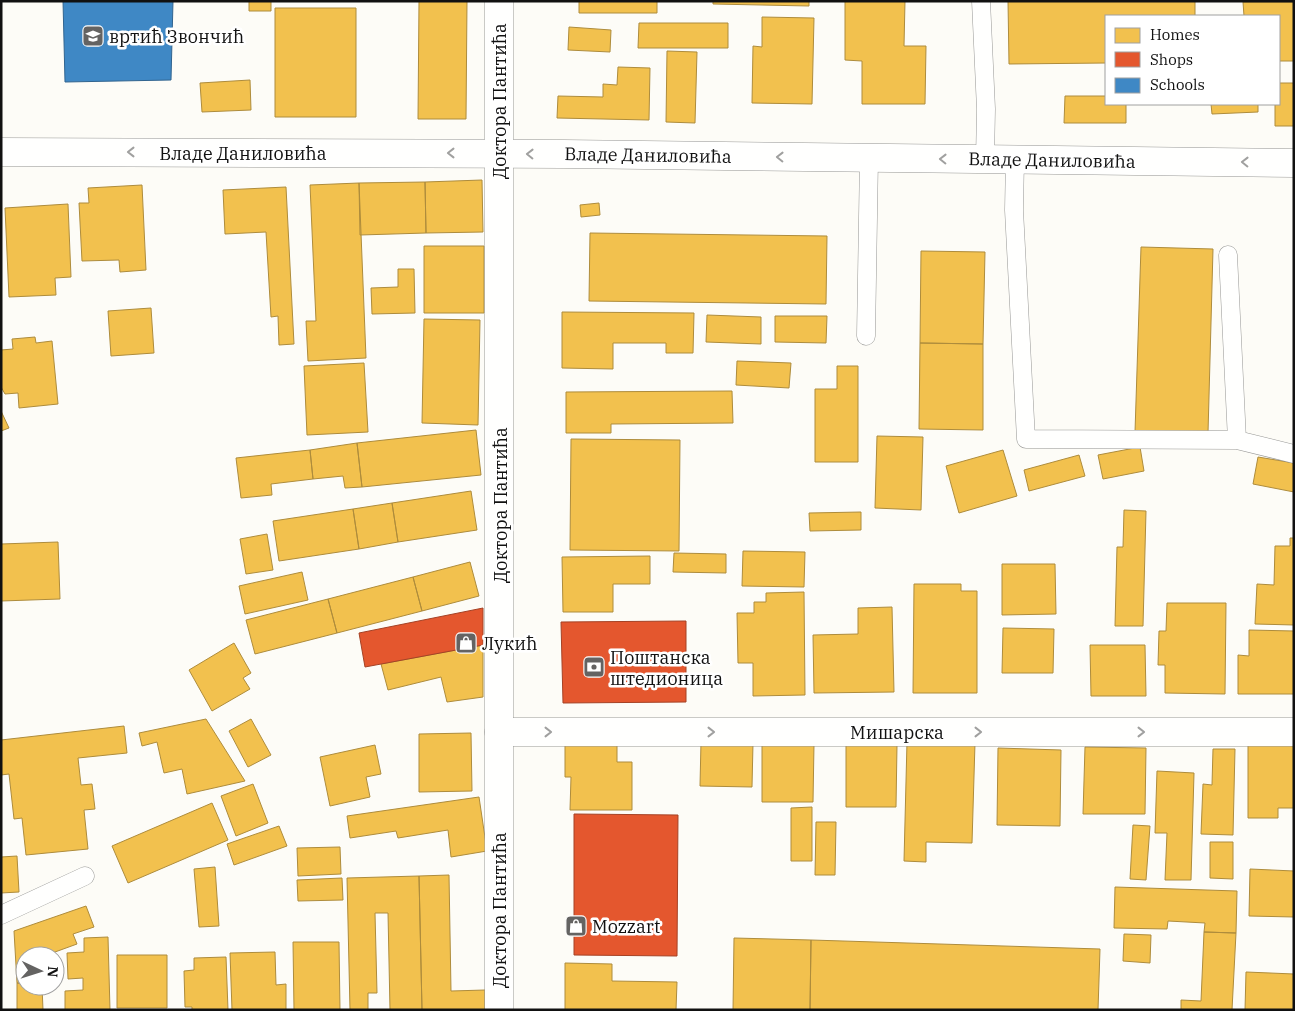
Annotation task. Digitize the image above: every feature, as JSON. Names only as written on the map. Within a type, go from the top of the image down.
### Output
[{"type":"street","name":"Доктора Пантића","points":[[499,1010],[500,1]]},
{"type":"street","name":"Владе Даниловића","points":[[1,152],[500,153],[1294,162]]},
{"type":"street","name":"Мишарска","points":[[499,732],[1294,732]]},
{"type":"lane","points":[[981,1],[986,109],[985,159]]},
{"type":"lane","points":[[866,336],[868,158]]},
{"type":"lane","points":[[1015,159],[1014,210],[1026,439],[1236,440],[1294,454]]},
{"type":"lane","points":[[1228,256],[1236,440]]},
{"type":"lane","points":[[1,915],[85,876]]},
{"type":"building: Homes","points":[[249,1],[271,1],[271,11],[249,11]]},
{"type":"building: Homes","points":[[419,1],[467,1],[466,119],[418,119]]},
{"type":"building: Homes","points":[[579,1],[657,1],[657,13],[579,13]]},
{"type":"building: Homes","points":[[713,1],[809,1],[809,6],[713,4]]},
{"type":"building: Homes","points":[[845,1],[905,1],[904,46],[926,46],[925,104],[862,104],[862,61],[845,60]]},
{"type":"building: Homes","points":[[1008,1],[1195,1],[1195,15],[1105,15],[1105,63],[1009,64]]},
{"type":"building: Homes","points":[[1243,2],[1294,2],[1294,61],[1280,61],[1280,15],[1244,15]]},
{"type":"building: Homes","points":[[275,8],[356,8],[356,117],[275,117]]},
{"type":"building: Homes","points":[[762,17],[814,18],[812,104],[752,103],[753,46],[762,47]]},
{"type":"building: Homes","points":[[639,23],[728,23],[728,48],[638,48]]},
{"type":"building: Homes","points":[[569,27],[611,30],[610,52],[568,50]]},
{"type":"building: Homes","points":[[667,51],[697,52],[695,123],[666,122]]},
{"type":"building: Homes","points":[[618,67],[650,68],[649,120],[557,118],[558,96],[603,97],[603,84],[617,85]]},
{"type":"building: Homes","points":[[250,80],[251,110],[202,112],[200,83]]},
{"type":"building: Homes","points":[[1280,83],[1294,83],[1294,126],[1275,126],[1275,105],[1280,105]]},
{"type":"building: Homes","points":[[1065,96],[1105,96],[1105,105],[1126,105],[1126,123],[1064,123]]},
{"type":"building: Homes","points":[[1211,105],[1258,105],[1258,112],[1212,114]]},
{"type":"building: Homes","points":[[482,180],[483,232],[426,233],[425,182]]},
{"type":"building: Homes","points":[[425,182],[426,233],[360,235],[359,183]]},
{"type":"building: Homes","points":[[359,183],[366,358],[308,361],[306,321],[316,321],[310,185]]},
{"type":"building: Homes","points":[[142,185],[146,270],[120,272],[119,260],[82,261],[79,203],[89,203],[88,188]]},
{"type":"building: Homes","points":[[286,187],[294,344],[279,345],[278,316],[271,317],[266,232],[225,234],[223,190]]},
{"type":"building: Homes","points":[[599,203],[600,215],[581,217],[580,205]]},
{"type":"building: Homes","points":[[68,204],[71,277],[55,278],[56,295],[9,297],[5,208]]},
{"type":"building: Homes","points":[[590,233],[827,236],[826,304],[589,301]]},
{"type":"building: Homes","points":[[424,246],[484,246],[484,313],[424,313]]},
{"type":"building: Homes","points":[[1141,247],[1213,249],[1208,433],[1135,432]]},
{"type":"building: Homes","points":[[921,251],[985,252],[983,344],[920,343]]},
{"type":"building: Homes","points":[[398,269],[414,269],[415,313],[372,314],[371,288],[398,287]]},
{"type":"building: Homes","points":[[151,308],[154,353],[111,356],[108,311]]},
{"type":"building: Homes","points":[[562,312],[694,313],[693,353],[666,353],[666,343],[613,343],[613,369],[562,368]]},
{"type":"building: Homes","points":[[707,315],[761,317],[761,344],[706,342]]},
{"type":"building: Homes","points":[[775,316],[827,316],[826,343],[775,342]]},
{"type":"building: Homes","points":[[424,319],[480,320],[478,425],[422,423]]},
{"type":"building: Homes","points":[[35,337],[36,343],[52,341],[58,404],[19,408],[18,393],[5,394],[1,387],[1,350],[13,349],[12,339]]},
{"type":"building: Homes","points":[[920,343],[983,344],[983,430],[919,429]]},
{"type":"building: Homes","points":[[737,361],[791,363],[789,388],[736,385]]},
{"type":"building: Homes","points":[[364,363],[368,432],[307,435],[304,366]]},
{"type":"building: Homes","points":[[837,366],[858,366],[858,462],[815,462],[815,389],[837,389]]},
{"type":"building: Homes","points":[[732,391],[733,423],[611,424],[611,433],[566,433],[566,392]]},
{"type":"building: Homes","points":[[1,411],[9,428],[1,431]]},
{"type":"building: Homes","points":[[476,430],[481,475],[362,487],[357,443]]},
{"type":"building: Homes","points":[[877,436],[923,437],[921,510],[875,508]]},
{"type":"building: Homes","points":[[571,439],[680,440],[679,551],[570,550]]},
{"type":"building: Homes","points":[[357,443],[362,487],[345,488],[343,476],[313,479],[310,450]]},
{"type":"building: Homes","points":[[1140,447],[1144,471],[1103,479],[1098,455]]},
{"type":"building: Homes","points":[[310,450],[313,479],[271,484],[272,495],[241,498],[236,458]]},
{"type":"building: Homes","points":[[1003,450],[1017,496],[959,513],[946,466]]},
{"type":"building: Homes","points":[[1079,455],[1085,476],[1029,491],[1024,470]]},
{"type":"building: Homes","points":[[1258,457],[1294,463],[1294,492],[1253,484]]},
{"type":"building: Homes","points":[[471,491],[477,530],[398,542],[392,503]]},
{"type":"building: Homes","points":[[392,503],[398,542],[359,549],[353,509]]},
{"type":"building: Homes","points":[[353,509],[359,549],[279,561],[273,521]]},
{"type":"building: Homes","points":[[1124,510],[1146,511],[1143,626],[1115,626],[1117,547],[1123,547]]},
{"type":"building: Homes","points":[[861,512],[861,530],[810,531],[809,513]]},
{"type":"building: Homes","points":[[267,534],[273,570],[246,574],[240,539]]},
{"type":"building: Homes","points":[[1290,538],[1294,538],[1294,625],[1255,624],[1257,584],[1274,585],[1275,546],[1290,546]]},
{"type":"building: Homes","points":[[58,542],[60,599],[1,601],[1,544]]},
{"type":"building: Homes","points":[[743,551],[805,552],[804,587],[742,586]]},
{"type":"building: Homes","points":[[674,553],[726,554],[726,573],[673,572]]},
{"type":"building: Homes","points":[[650,556],[650,584],[613,584],[613,612],[563,612],[562,557]]},
{"type":"building: Homes","points":[[470,562],[479,596],[422,611],[413,577]]},
{"type":"building: Homes","points":[[1002,564],[1055,564],[1056,614],[1002,615]]},
{"type":"building: Homes","points":[[302,572],[308,600],[245,614],[239,586]]},
{"type":"building: Homes","points":[[413,577],[422,611],[337,633],[328,599]]},
{"type":"building: Homes","points":[[914,584],[961,584],[961,591],[977,591],[977,693],[913,693]]},
{"type":"building: Homes","points":[[804,592],[805,695],[753,696],[753,663],[738,663],[737,613],[754,613],[754,602],[766,602],[766,593]]},
{"type":"building: Homes","points":[[328,599],[337,633],[255,654],[246,620]]},
{"type":"building: Homes","points":[[1167,603],[1226,603],[1225,694],[1165,693],[1165,665],[1158,665],[1159,631],[1166,631]]},
{"type":"building: Homes","points":[[892,607],[894,692],[814,693],[813,635],[858,634],[858,608]]},
{"type":"building: Homes","points":[[1003,628],[1054,629],[1053,673],[1002,673]]},
{"type":"building: Homes","points":[[1249,630],[1294,631],[1294,694],[1238,694],[1238,655],[1249,656]]},
{"type":"building: Homes","points":[[234,643],[251,673],[243,678],[250,689],[212,711],[189,670]]},
{"type":"building: Homes","points":[[483,645],[483,697],[447,702],[441,677],[388,690],[381,664]]},
{"type":"building: Homes","points":[[1090,645],[1145,645],[1146,696],[1091,696]]},
{"type":"building: Homes","points":[[206,719],[245,781],[187,794],[182,769],[164,773],[157,742],[142,746],[139,733]]},
{"type":"building: Homes","points":[[251,719],[271,755],[248,767],[229,731]]},
{"type":"building: Homes","points":[[124,726],[127,753],[78,758],[81,785],[92,784],[95,809],[84,810],[88,849],[26,855],[22,818],[14,819],[9,774],[1,775],[1,740]]},
{"type":"building: Homes","points":[[471,733],[472,791],[419,792],[419,734]]},
{"type":"building: Homes","points":[[565,742],[617,743],[617,762],[632,762],[632,810],[570,810],[571,777],[565,777]]},
{"type":"building: Homes","points":[[701,742],[753,743],[752,787],[700,786]]},
{"type":"building: Homes","points":[[907,742],[975,743],[972,843],[926,842],[926,862],[904,861]]},
{"type":"building: Homes","points":[[762,744],[814,744],[813,802],[762,802]]},
{"type":"building: Homes","points":[[1248,744],[1294,745],[1294,808],[1278,808],[1278,818],[1248,818]]},
{"type":"building: Homes","points":[[375,745],[381,774],[366,777],[370,797],[330,806],[320,757]]},
{"type":"building: Homes","points":[[846,745],[897,745],[896,807],[846,807]]},
{"type":"building: Homes","points":[[1085,747],[1146,748],[1145,814],[1083,814]]},
{"type":"building: Homes","points":[[998,748],[1061,750],[1060,826],[997,825]]},
{"type":"building: Homes","points":[[1213,749],[1235,749],[1233,835],[1201,834],[1203,784],[1212,785]]},
{"type":"building: Homes","points":[[1157,771],[1194,773],[1191,880],[1165,880],[1167,833],[1155,833]]},
{"type":"building: Homes","points":[[253,784],[268,823],[236,836],[221,796]]},
{"type":"building: Homes","points":[[479,797],[487,851],[451,857],[448,830],[398,838],[396,831],[350,838],[347,816]]},
{"type":"building: Homes","points":[[212,803],[228,840],[128,883],[112,846]]},
{"type":"building: Homes","points":[[812,807],[812,861],[791,861],[791,808]]},
{"type":"building: Homes","points":[[816,822],[836,822],[835,875],[815,875]]},
{"type":"building: Homes","points":[[1133,825],[1150,826],[1146,880],[1130,879]]},
{"type":"building: Homes","points":[[279,826],[287,846],[234,865],[227,844]]},
{"type":"building: Homes","points":[[1210,842],[1233,842],[1233,879],[1210,878]]},
{"type":"building: Homes","points":[[340,847],[341,874],[298,876],[297,848]]},
{"type":"building: Homes","points":[[17,856],[19,892],[1,893],[1,857]]},
{"type":"building: Homes","points":[[215,867],[219,926],[199,927],[194,869]]},
{"type":"building: Homes","points":[[1250,869],[1294,871],[1294,917],[1249,916]]},
{"type":"building: Homes","points":[[449,875],[451,991],[485,990],[485,1010],[422,1010],[419,876]]},
{"type":"building: Homes","points":[[419,876],[422,1010],[390,1010],[388,913],[375,913],[377,993],[368,993],[368,1010],[350,1010],[347,878]]},
{"type":"building: Homes","points":[[342,878],[343,900],[298,901],[297,880]]},
{"type":"building: Homes","points":[[1115,887],[1237,891],[1236,933],[1204,932],[1205,923],[1168,921],[1167,929],[1114,928]]},
{"type":"building: Homes","points":[[86,906],[94,927],[73,934],[77,944],[65,948],[65,946],[15,946],[15,948],[14,931]]},
{"type":"building: Homes","points":[[1204,932],[1236,933],[1232,1010],[1181,1010],[1181,1000],[1201,1001]]},
{"type":"building: Homes","points":[[1124,934],[1151,935],[1150,963],[1123,961]]},
{"type":"building: Homes","points":[[108,937],[110,1010],[65,1010],[65,991],[83,990],[83,978],[68,979],[67,953],[84,952],[84,938]]},
{"type":"building: Homes","points":[[734,938],[811,940],[810,1010],[733,1010]]},
{"type":"building: Homes","points":[[811,940],[1100,949],[1098,1010],[810,1010]]},
{"type":"building: Homes","points":[[293,942],[339,942],[340,1010],[294,1010]]},
{"type":"building: Homes","points":[[275,952],[276,985],[286,984],[286,1010],[232,1010],[230,953]]},
{"type":"building: Homes","points":[[117,955],[167,955],[167,1008],[117,1008]]},
{"type":"building: Homes","points":[[226,957],[228,1010],[192,1010],[192,1007],[185,1007],[184,971],[194,970],[194,958]]},
{"type":"building: Homes","points":[[565,963],[612,964],[612,981],[677,982],[676,1010],[565,1010]]},
{"type":"building: Homes","points":[[1246,972],[1294,974],[1294,1010],[1245,1010]]},
{"type":"building: Homes","points":[[17,996],[42,996],[43,1010],[17,1010]]},
{"type":"building: Shops","points":[[483,608],[483,645],[365,667],[359,633]]},
{"type":"building: Shops","points":[[686,621],[686,702],[563,703],[561,622]]},
{"type":"building: Shops","points":[[574,814],[678,815],[677,956],[574,955]]},
{"type":"building: Schools","points":[[63,1],[173,1],[171,80],[65,82]]},
{"type":"place","name":"вртић Звончић","points":[[93,36]]},
{"type":"place","name":"Лукић","points":[[466,643]]},
{"type":"place","name":"Поштанска штедионица","points":[[594,667]]},
{"type":"place","name":"Mozzart","points":[[576,926]]}]
